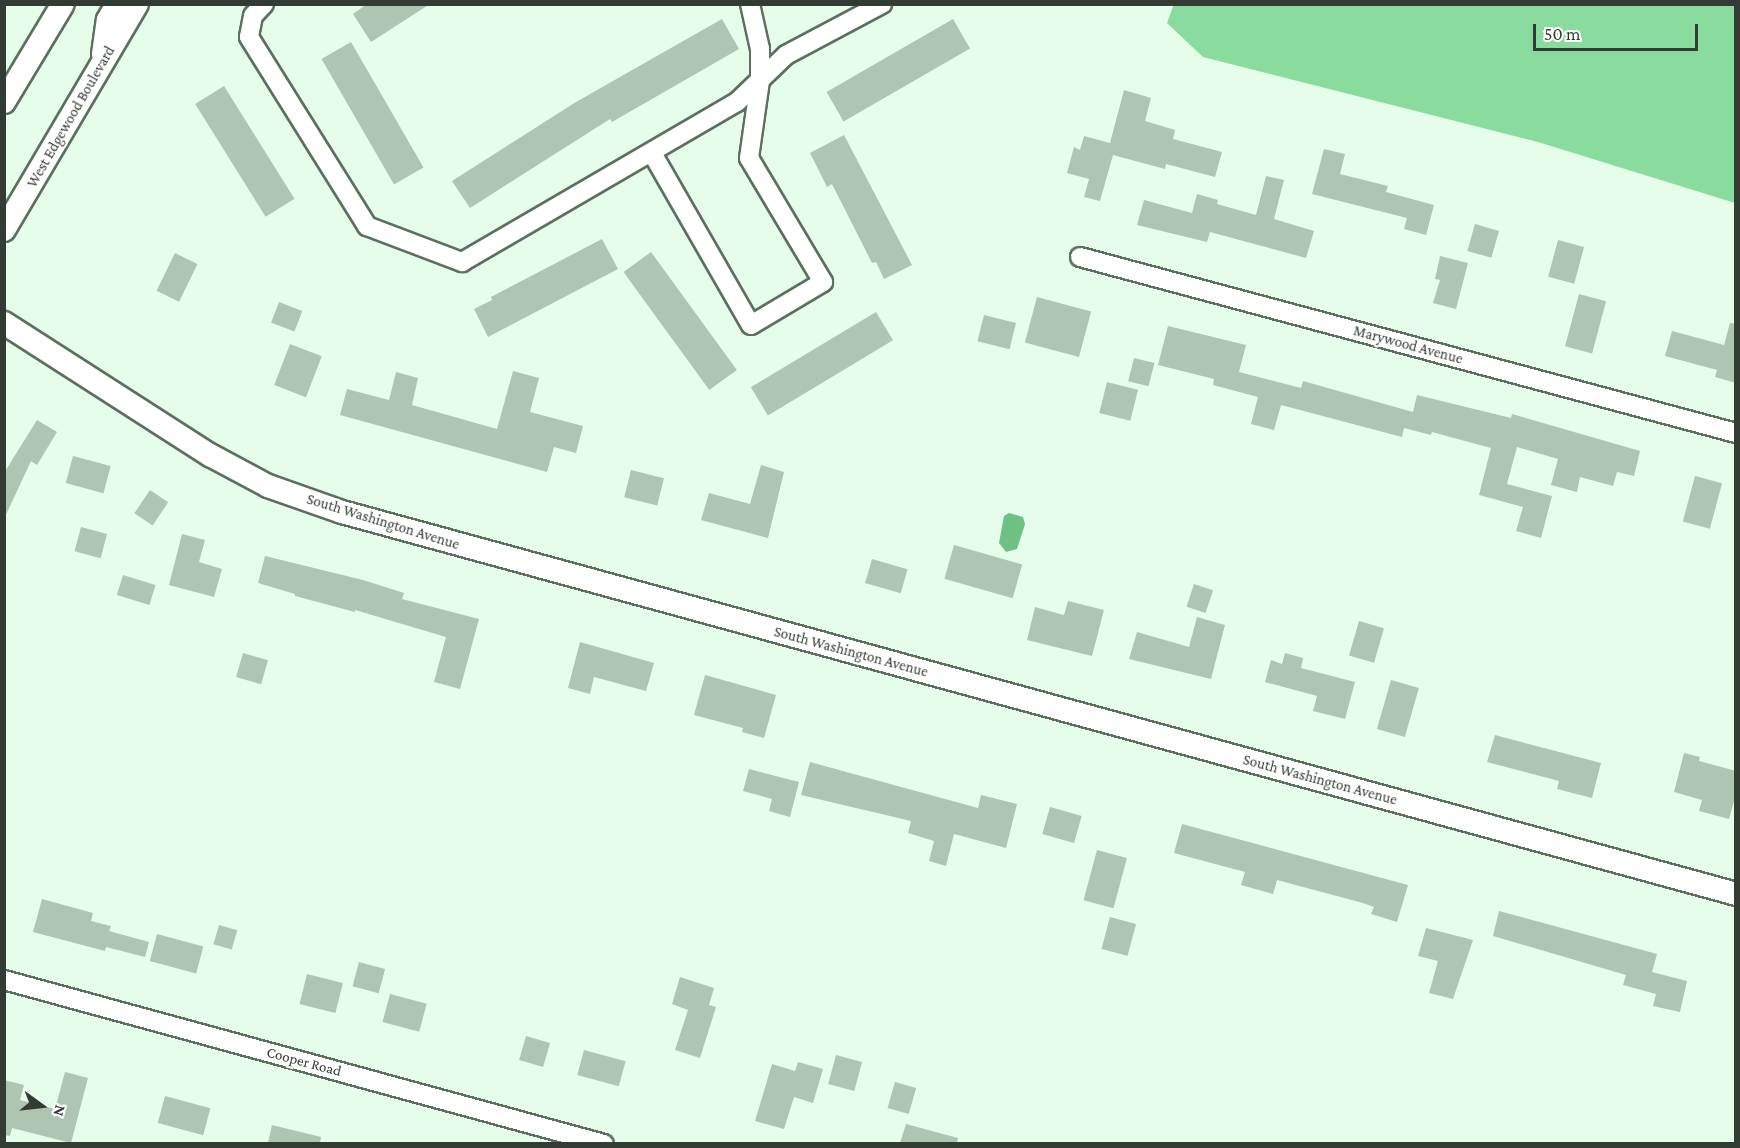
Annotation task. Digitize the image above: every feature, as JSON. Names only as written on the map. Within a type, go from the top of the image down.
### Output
[{"type":"street","points":[[4,102],[63,4]]},
{"type":"street","points":[[101,64],[108,20],[117,4]]},
{"type":"street","name":"West Edgewood Boulevard","points":[[4,230],[137,4]]},
{"type":"street","points":[[264,4],[253,16],[249,37],[367,226],[462,262],[737,102],[786,55],[882,4]]},
{"type":"street","points":[[652,153],[751,325],[823,282],[749,158],[759,81],[760,49],[750,4]]},
{"type":"street","name":"Marywood Avenue","points":[[1080,257],[1736,433]]},
{"type":"street","name":"South Washington Avenue","points":[[4,323],[210,455],[268,486],[342,512],[1736,894]]},
{"type":"street","name":"Cooper Road","points":[[4,980],[604,1143]]},
{"type":"shaded area","points":[[1174,4],[1735,5],[1735,203],[1538,142],[1203,57],[1167,23]]},
{"type":"shaded area","points":[[1009,513],[1023,517],[1025,524],[1017,549],[1006,552],[999,543],[1004,516]]},
{"type":"building","points":[[367,4],[430,4],[371,42],[353,14]]},
{"type":"building","points":[[722,19],[739,49],[612,122],[610,119],[470,208],[452,181],[576,102]]},
{"type":"building","points":[[953,19],[970,48],[844,121],[827,92]]},
{"type":"building","points":[[351,42],[424,168],[394,185],[322,59]]},
{"type":"building","points":[[224,86],[294,199],[266,217],[195,104]]},
{"type":"building","points":[[1124,90],[1151,98],[1145,121],[1175,130],[1173,139],[1222,152],[1215,177],[1166,164],[1165,169],[1113,155],[1100,201],[1084,197],[1089,179],[1067,173],[1074,147],[1080,150],[1084,136],[1110,143]]},
{"type":"building","points":[[844,135],[912,265],[884,279],[876,262],[872,263],[832,184],[827,187],[810,153]]},
{"type":"building","points":[[1324,149],[1345,154],[1340,174],[1388,186],[1386,192],[1434,205],[1426,235],[1404,229],[1407,218],[1312,194]]},
{"type":"building","points":[[1266,176],[1284,180],[1274,219],[1314,231],[1306,258],[1210,232],[1207,242],[1137,225],[1144,200],[1192,213],[1197,194],[1218,200],[1217,204],[1256,215]]},
{"type":"building","points":[[1475,224],[1499,231],[1491,258],[1467,251]]},
{"type":"building","points":[[602,239],[618,269],[488,337],[474,309],[492,300],[491,297]]},
{"type":"building","points":[[1558,240],[1584,247],[1574,284],[1548,277]]},
{"type":"building","points":[[651,252],[737,370],[709,390],[623,272]]},
{"type":"building","points":[[175,253],[197,264],[179,302],[157,291]]},
{"type":"building","points":[[1440,256],[1468,263],[1456,309],[1433,303],[1440,280],[1435,279]]},
{"type":"building","points":[[1579,294],[1606,301],[1592,353],[1565,346]]},
{"type":"building","points":[[1037,297],[1091,311],[1079,357],[1025,342]]},
{"type":"building","points":[[279,302],[302,311],[294,331],[271,323]]},
{"type":"building","points":[[876,312],[893,340],[768,415],[751,387]]},
{"type":"building","points":[[984,315],[1016,323],[1009,349],[977,341]]},
{"type":"building","points":[[1730,323],[1736,324],[1736,383],[1715,377],[1717,370],[1665,356],[1672,331],[1724,345]]},
{"type":"building","points":[[1168,326],[1246,345],[1239,372],[1301,388],[1303,381],[1413,412],[1417,395],[1511,418],[1512,414],[1640,451],[1634,476],[1617,472],[1613,486],[1580,477],[1577,492],[1551,485],[1558,459],[1517,447],[1507,484],[1552,496],[1541,538],[1516,531],[1523,507],[1479,495],[1491,448],[1432,432],[1431,435],[1404,428],[1402,437],[1281,405],[1274,430],[1251,424],[1258,397],[1213,385],[1214,379],[1158,365]]},
{"type":"building","points":[[290,344],[322,356],[306,397],[274,385]]},
{"type":"building","points":[[1134,358],[1154,363],[1149,386],[1128,381]]},
{"type":"building","points":[[513,371],[539,378],[530,412],[583,426],[576,453],[554,447],[547,472],[340,415],[347,389],[389,400],[396,372],[418,378],[412,405],[497,429]]},
{"type":"building","points":[[1107,382],[1138,390],[1130,421],[1099,413]]},
{"type":"building","points":[[37,420],[57,432],[37,465],[31,461],[4,519],[4,473]]},
{"type":"building","points":[[73,456],[111,466],[103,493],[66,483]]},
{"type":"building","points":[[761,465],[784,472],[768,538],[701,520],[709,493],[750,504]]},
{"type":"building","points":[[631,470],[664,478],[657,505],[624,497]]},
{"type":"building","points":[[1695,476],[1722,483],[1710,529],[1683,521]]},
{"type":"building","points":[[150,490],[168,502],[153,526],[134,513]]},
{"type":"building","points":[[81,527],[107,534],[101,558],[75,551]]},
{"type":"building","points":[[182,534],[205,540],[199,562],[222,569],[214,597],[169,585]]},
{"type":"building","points":[[954,545],[1022,565],[1013,598],[944,579]]},
{"type":"building","points":[[265,556],[363,580],[404,593],[402,599],[479,619],[460,689],[434,682],[446,637],[355,610],[355,612],[295,596],[295,594],[258,583]]},
{"type":"building","points":[[872,559],[908,569],[901,593],[865,583]]},
{"type":"building","points":[[123,575],[156,585],[149,605],[117,595]]},
{"type":"building","points":[[1194,584],[1213,590],[1206,613],[1187,607]]},
{"type":"building","points":[[1068,601],[1104,610],[1092,656],[1027,640],[1035,607],[1064,615]]},
{"type":"building","points":[[1197,617],[1225,625],[1211,679],[1129,659],[1137,632],[1189,647]]},
{"type":"building","points":[[1359,621],[1384,628],[1374,663],[1349,656]]},
{"type":"building","points":[[580,642],[654,663],[646,691],[594,677],[590,694],[568,688]]},
{"type":"building","points":[[243,653],[268,660],[261,684],[236,677]]},
{"type":"building","points":[[1285,653],[1303,658],[1301,668],[1355,682],[1345,719],[1313,711],[1317,696],[1265,682],[1271,660],[1282,664]]},
{"type":"building","points":[[705,675],[776,695],[764,738],[742,732],[743,728],[694,715]]},
{"type":"building","points":[[1391,680],[1419,688],[1405,737],[1377,729]]},
{"type":"building","points":[[1495,735],[1601,763],[1592,798],[1557,789],[1559,781],[1487,762]]},
{"type":"building","points":[[1684,753],[1700,757],[1699,761],[1736,771],[1736,794],[1729,819],[1699,811],[1702,800],[1674,792]]},
{"type":"building","points":[[810,762],[978,808],[981,795],[1017,804],[1006,848],[954,834],[946,866],[929,861],[934,841],[908,833],[911,821],[801,795]]},
{"type":"building","points":[[749,769],[799,782],[790,817],[769,811],[772,799],[743,791]]},
{"type":"building","points":[[1050,807],[1082,816],[1074,843],[1042,834]]},
{"type":"building","points":[[1182,824],[1408,885],[1397,922],[1371,914],[1374,907],[1363,903],[1277,880],[1273,894],[1241,885],[1245,872],[1174,853]]},
{"type":"building","points":[[1097,850],[1127,858],[1113,908],[1084,900]]},
{"type":"building","points":[[42,899],[93,913],[91,921],[111,926],[109,931],[149,942],[145,957],[106,947],[105,951],[33,932]]},
{"type":"building","points":[[1499,911],[1657,954],[1652,972],[1687,981],[1680,1012],[1653,1006],[1656,994],[1623,985],[1626,975],[1493,936]]},
{"type":"building","points":[[1110,917],[1136,924],[1128,956],[1101,949]]},
{"type":"building","points":[[219,925],[237,930],[232,949],[213,944]]},
{"type":"building","points":[[1426,928],[1473,940],[1453,999],[1429,993],[1438,961],[1418,956]]},
{"type":"building","points":[[157,934],[203,946],[196,973],[150,961]]},
{"type":"building","points":[[359,962],[385,969],[379,993],[353,986]]},
{"type":"building","points":[[307,974],[343,983],[335,1013],[300,1004]]},
{"type":"building","points":[[680,977],[714,988],[709,1005],[716,1007],[700,1058],[675,1050],[688,1010],[672,1004]]},
{"type":"building","points":[[390,994],[427,1004],[419,1032],[382,1022]]},
{"type":"building","points":[[526,1036],[550,1043],[543,1067],[519,1060]]},
{"type":"building","points":[[584,1050],[626,1061],[619,1086],[577,1075]]},
{"type":"building","points":[[836,1055],[862,1062],[854,1091],[828,1084]]},
{"type":"building","points":[[798,1062],[823,1069],[813,1103],[794,1097],[784,1129],[755,1121],[772,1064],[795,1071]]},
{"type":"building","points":[[65,1072],[88,1078],[71,1143],[12,1128],[10,1136],[4,1135],[4,1080],[24,1085],[20,1100],[55,1109]]},
{"type":"building","points":[[895,1082],[916,1088],[909,1114],[888,1108]]},
{"type":"building","points":[[165,1096],[210,1108],[203,1135],[158,1123]]},
{"type":"building","points":[[906,1124],[958,1138],[957,1143],[900,1143]]},
{"type":"building","points":[[272,1125],[321,1137],[320,1143],[268,1143]]}]
